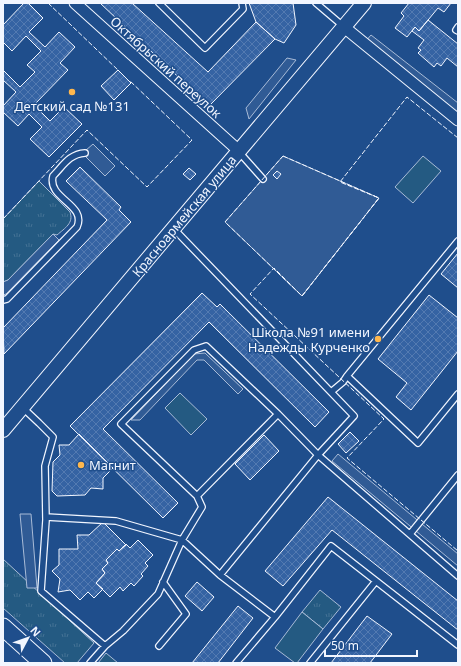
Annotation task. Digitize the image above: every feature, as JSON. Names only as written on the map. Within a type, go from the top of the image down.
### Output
[{"type":"main road","points":[[3,627],[43,663]]},
{"type":"street","name":"Октябрьский переулок","points":[[74,3],[239,151]]},
{"type":"street","name":"Красноармейская улица","points":[[4,427],[364,3]]},
{"type":"street","points":[[344,27],[458,120]]},
{"type":"lane","points":[[159,3],[205,48],[243,9],[242,3]]},
{"type":"lane","points":[[316,3],[344,27]]},
{"type":"lane","points":[[458,27],[456,30],[458,31]]},
{"type":"lane","points":[[239,151],[263,179]]},
{"type":"lane","points":[[3,300],[7,299],[77,227],[79,220],[78,213],[55,190],[52,180],[53,176],[71,156],[79,153],[85,153]]},
{"type":"lane","points":[[173,229],[354,416],[318,455],[220,575]]},
{"type":"lane","points":[[331,392],[343,382],[458,240]]},
{"type":"lane","points":[[90,663],[105,646],[158,594],[182,540],[202,507],[198,496],[121,424],[194,350],[206,346],[278,414],[318,455],[458,576]]},
{"type":"lane","points":[[347,376],[418,443],[458,394]]},
{"type":"lane","points":[[22,407],[53,438],[45,466],[46,517],[41,591],[105,646]]},
{"type":"lane","points":[[198,496],[278,414]]},
{"type":"lane","points":[[410,534],[458,475]]},
{"type":"lane","points":[[46,517],[116,521],[182,540],[220,575],[274,618]]},
{"type":"lane","points":[[236,663],[331,546],[458,645]]},
{"type":"lane","points":[[310,663],[376,581]]},
{"type":"lane","points":[[159,646],[186,614],[163,582]]},
{"type":"green space","points":[[423,156],[441,171],[413,203],[395,187]]},
{"type":"green space","points":[[39,181],[70,212],[70,222],[66,228],[57,235],[53,234],[8,280],[3,282],[3,219]]},
{"type":"green space","points":[[180,393],[207,419],[191,435],[165,408]]},
{"type":"green space","points":[[3,559],[94,643],[77,663],[65,663],[3,608]]},
{"type":"green space","points":[[320,590],[341,607],[323,629],[302,612]]},
{"type":"green space","points":[[302,612],[323,629],[297,663],[295,663],[275,648]]},
{"type":"green space","points":[[106,653],[118,663],[98,663]]},
{"type":"shaded area","points":[[371,35],[458,103],[458,116],[365,42]]},
{"type":"shaded area","points":[[287,58],[296,60],[249,119],[246,108]]},
{"type":"shaded area","points":[[93,144],[115,166],[105,176],[85,156],[85,151]]},
{"type":"shaded area","points":[[283,156],[379,198],[302,296],[225,222]]},
{"type":"shaded area","points":[[53,234],[59,240],[6,294],[3,295],[3,282],[8,280]]},
{"type":"shaded area","points":[[205,353],[243,389],[238,394],[204,360],[197,360],[140,420],[131,420],[194,354]]},
{"type":"shaded area","points":[[338,454],[458,554],[458,566],[332,461]]},
{"type":"shaded area","points":[[20,514],[31,514],[37,588],[27,588]]},
{"type":"building","points":[[24,3],[28,3],[43,18],[29,32],[45,47],[59,32],[75,47],[60,63],[68,70],[34,105],[50,121],[64,107],[82,124],[49,157],[30,139],[42,127],[29,114],[18,126],[3,112],[3,106],[16,92],[3,80],[3,70],[20,87],[35,72],[27,65],[41,51],[26,36],[12,51],[3,42],[3,25]]},
{"type":"building","points":[[100,3],[132,3],[208,72],[256,22],[275,39],[209,106]]},
{"type":"building","points":[[249,3],[293,3],[296,25],[284,43],[275,39],[256,22]]},
{"type":"building","points":[[409,3],[451,3],[444,12],[438,8],[419,31],[415,27],[407,37],[395,28],[404,16],[401,13]]},
{"type":"building","points":[[428,20],[458,44],[458,67],[447,58],[441,66],[437,63],[434,67],[418,53],[421,50],[418,48],[424,40],[412,31],[415,27],[419,31]]},
{"type":"building","points":[[118,70],[131,83],[114,100],[101,86]]},
{"type":"building","points":[[80,167],[121,207],[119,210],[131,222],[4,354],[3,328],[107,220],[66,181]]},
{"type":"building","points":[[189,168],[196,174],[190,180],[183,174]]},
{"type":"building","points":[[277,171],[281,174],[277,179],[273,175]]},
{"type":"building","points":[[458,253],[458,288],[441,274]]},
{"type":"building","points":[[202,293],[217,307],[220,304],[329,412],[315,427],[209,322],[103,429],[178,503],[163,518],[70,426]]},
{"type":"building","points":[[429,295],[458,318],[458,351],[411,410],[396,397],[407,383],[378,359]]},
{"type":"building","points":[[350,432],[359,441],[346,453],[338,444]]},
{"type":"building","name":"Магнит","points":[[79,434],[113,468],[103,478],[103,489],[91,488],[85,495],[57,496],[52,491],[53,462],[60,455],[59,445],[69,445]]},
{"type":"building","points":[[264,435],[279,451],[250,480],[235,464]]},
{"type":"building","points":[[328,497],[458,601],[458,630],[332,530],[283,586],[265,571]]},
{"type":"building","points":[[103,522],[126,545],[119,551],[117,549],[106,560],[108,563],[102,569],[105,573],[96,583],[103,589],[94,598],[88,592],[80,600],[70,590],[58,592],[60,579],[52,571],[59,565],[59,549],[78,549],[77,535],[89,535]]},
{"type":"building","points":[[138,540],[153,555],[145,563],[148,566],[141,574],[143,576],[134,586],[131,583],[123,591],[120,587],[110,597],[96,583],[105,573],[102,569],[108,563],[106,560],[117,549],[119,551],[126,544],[130,548]]},
{"type":"building","points":[[197,582],[214,597],[202,611],[185,596]]},
{"type":"building","points":[[238,606],[253,618],[218,663],[192,663]]},
{"type":"building","points":[[367,616],[392,634],[370,663],[331,663]]},
{"type":"fence","points":[[48,3],[119,71]]},
{"type":"fence","points":[[3,219],[87,130],[147,187],[192,140],[130,81]]},
{"type":"fence","points":[[458,138],[407,97],[340,182],[379,198],[302,296],[274,268],[250,294],[384,419],[347,458],[458,551]]},
{"type":"fence","points":[[283,156],[379,198],[302,296],[225,222],[283,156]]},
{"type":"place","name":"Детский сад №131","points":[[72,92]]},
{"type":"place","name":"Школа №91 имени Надежды Курченко","points":[[378,339]]},
{"type":"place","name":"Магнит","points":[[81,465]]}]
